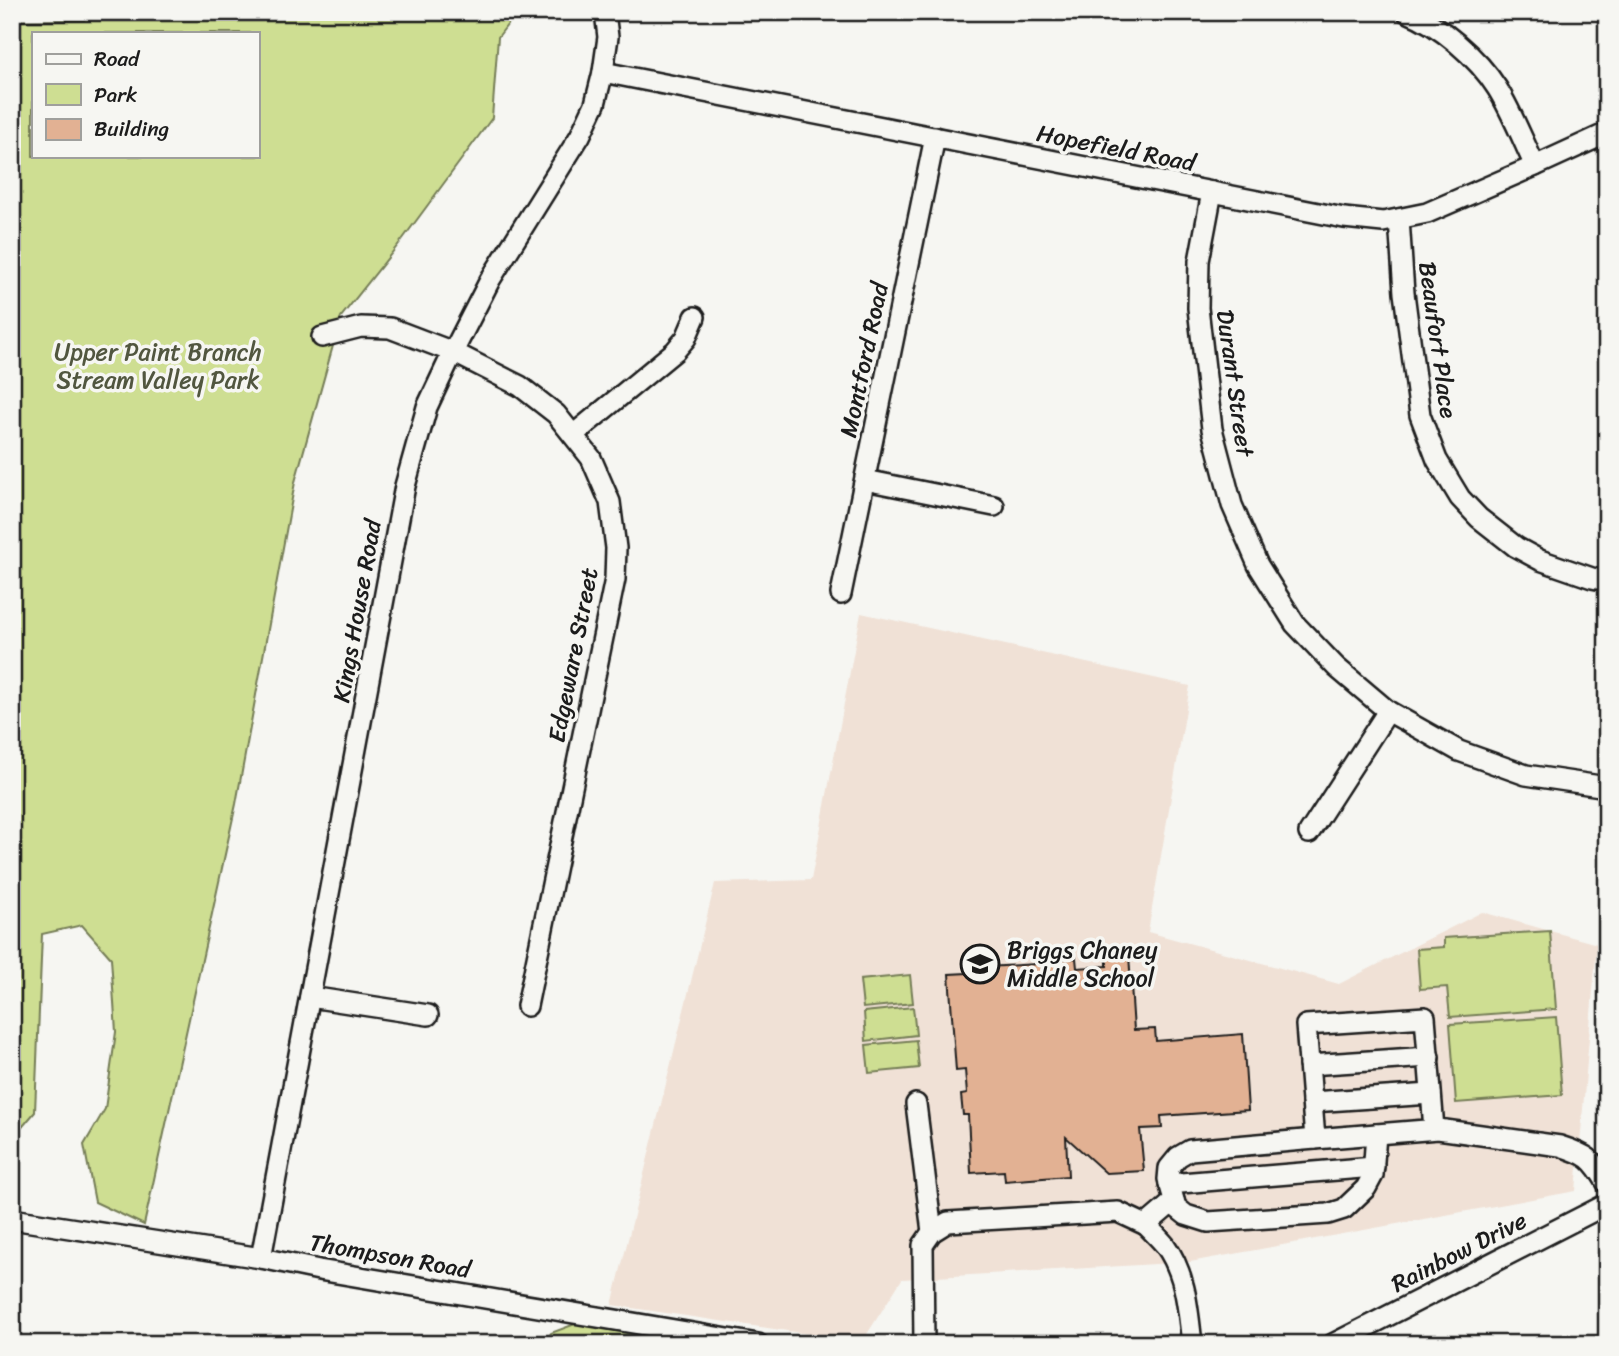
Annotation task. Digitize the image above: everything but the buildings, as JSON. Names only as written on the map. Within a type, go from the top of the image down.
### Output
[{"type":"street","name":"Kings House Road","points":[[261,1258],[405,486],[427,407],[453,352],[490,280],[580,136],[595,104],[608,37],[605,12]]},
{"type":"street","points":[[1407,12],[1440,30],[1473,58],[1497,87],[1535,166]]},
{"type":"street","name":"Hopefield Road","points":[[603,72],[1344,218],[1383,222],[1427,213],[1607,133]]},
{"type":"street","name":"Montford Road","points":[[841,594],[934,137]]},
{"type":"street","name":"Durant Street","points":[[1212,192],[1199,261],[1198,308],[1212,429],[1232,505],[1258,565],[1296,624],[1336,667],[1388,711],[1459,751],[1526,775],[1607,787]]},
{"type":"street","name":"Beaufort Place","points":[[1399,219],[1404,293],[1420,415],[1437,460],[1460,498],[1479,518],[1516,547],[1540,560],[1592,578],[1607,580]]},
{"type":"street","points":[[573,435],[675,351],[687,338],[695,317]]},
{"type":"street","name":"Edgeware Street","points":[[322,337],[360,327],[390,328],[453,352],[520,386],[556,414],[591,458],[610,502],[616,548],[615,579],[527,1006]]},
{"type":"street","points":[[864,480],[994,506]]},
{"type":"street","points":[[1308,833],[1388,711]]},
{"type":"street","points":[[310,997],[428,1015]]},
{"type":"street","points":[[1315,1139],[1306,1025],[1425,1017],[1434,1129]]},
{"type":"street","points":[[1310,1065],[1429,1057]]},
{"type":"street","points":[[1312,1102],[1431,1094]]},
{"type":"street","points":[[916,1104],[932,1232]]},
{"type":"street","points":[[1376,1134],[1373,1175],[1366,1188],[1344,1209],[1328,1214],[1208,1222],[1185,1215],[1176,1207],[1171,1193],[1169,1168],[1178,1157],[1190,1150],[1434,1129],[1560,1146],[1591,1159],[1607,1183]]},
{"type":"street","points":[[1146,1225],[1171,1193],[1374,1167]]},
{"type":"street","name":"Rainbow Drive","points":[[1333,1344],[1607,1204]]},
{"type":"street","points":[[924,1344],[923,1245],[932,1232],[948,1222],[1118,1212],[1146,1225],[1165,1245],[1179,1271],[1187,1300],[1192,1344]]},
{"type":"street","name":"Thompson Road","points":[[12,1219],[261,1258],[318,1270],[758,1344]]},
{"type":"shaded area","name":"Briggs Chaney Middle School","points":[[861,613],[1190,686],[1148,932],[1339,984],[1482,912],[1597,944],[1576,1191],[1190,1262],[902,1279],[862,1342],[612,1305],[715,883],[811,880]]},
{"type":"green space","name":"Upper Paint Branch Stream Valley Park","points":[[86,12],[517,12],[498,37],[492,118],[341,317],[295,482],[236,804],[144,1225],[95,1202],[84,1145],[105,1109],[116,1032],[111,958],[82,925],[42,934],[35,1112],[12,1139],[12,21],[84,20]]},
{"type":"green space","points":[[1550,931],[1556,1009],[1450,1017],[1447,987],[1420,989],[1417,949],[1444,947],[1444,938]]},
{"type":"green space","points":[[910,975],[913,1003],[863,1008],[860,980]]},
{"type":"green space","points":[[913,1007],[916,1035],[866,1041],[864,1012]]},
{"type":"green space","points":[[1556,1017],[1562,1095],[1456,1103],[1450,1024]]},
{"type":"green space","points":[[916,1040],[919,1068],[869,1073],[866,1045]]},
{"type":"green space","points":[[583,1321],[656,1340],[657,1344],[545,1344],[551,1333]]},
{"type":"place","name":"Briggs Chaney Middle School","points":[[980,964]]}]
